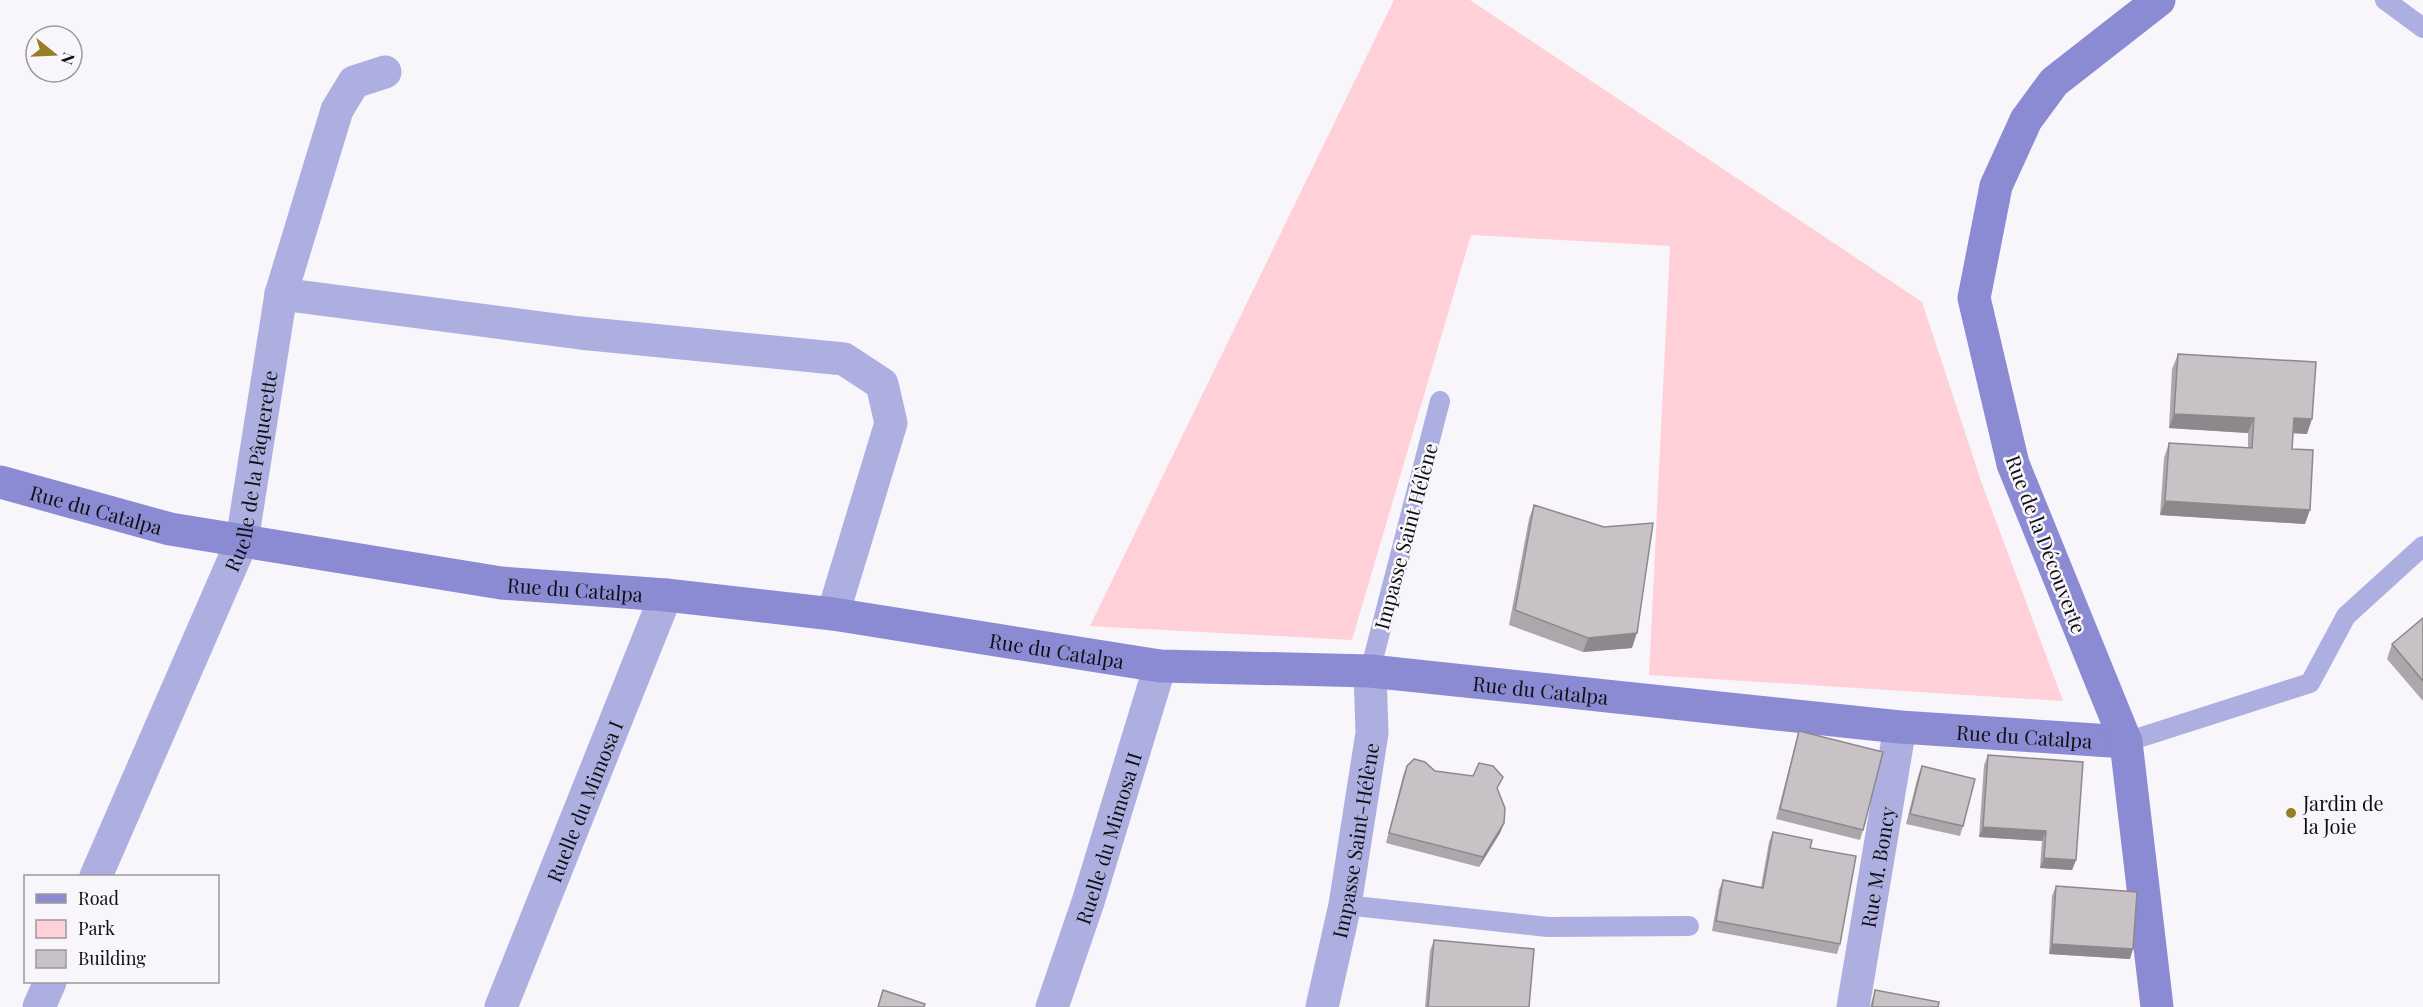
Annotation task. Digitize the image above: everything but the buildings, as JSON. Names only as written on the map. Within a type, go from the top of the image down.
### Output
[{"type":"street","name":"Rue de la Découverte","points":[[2157,1007],[2126,742],[2013,464],[1974,298],[1996,186],[2026,120],[2054,82],[2159,0]]},
{"type":"street","name":"Ruelle de la Pâquerette","points":[[96,875],[242,541],[281,294],[337,110],[354,82],[385,72]]},
{"type":"street","points":[[281,294],[579,333],[844,359],[882,384],[891,423],[833,614]]},
{"type":"street","name":"Rue du Catalpa","points":[[0,482],[170,529],[501,583],[666,595],[833,614],[1160,666],[1370,671],[1900,727],[2126,742]]},
{"type":"street","name":"Ruelle du Mimosa I","points":[[501,1007],[666,595]]},
{"type":"street","name":"Ruelle du Mimosa II","points":[[1052,1007],[1088,902],[1160,666]]},
{"type":"street","name":"Impasse Saint-Hélène","points":[[1322,1007],[1345,905],[1372,733],[1370,671]]},
{"type":"street","name":"Rue M. Boncy","points":[[1853,1007],[1900,727]]},
{"type":"street","points":[[39,1007],[49,983]]},
{"type":"lane","points":[[2385,0],[2423,28]]},
{"type":"lane","name":"Impasse Saint Hélène","points":[[1370,671],[1440,401]]},
{"type":"lane","points":[[2126,742],[2310,682],[2346,616],[2423,546]]},
{"type":"lane","points":[[1345,905],[1548,927],[1689,926]]},
{"type":"green space","points":[[1394,0],[1470,0],[1922,302],[1982,484],[2063,701],[1649,675],[1670,246],[1471,235],[1352,640],[1090,626]]},
{"type":"place","name":"Jardin de la Joie","points":[[2291,813]]}]
